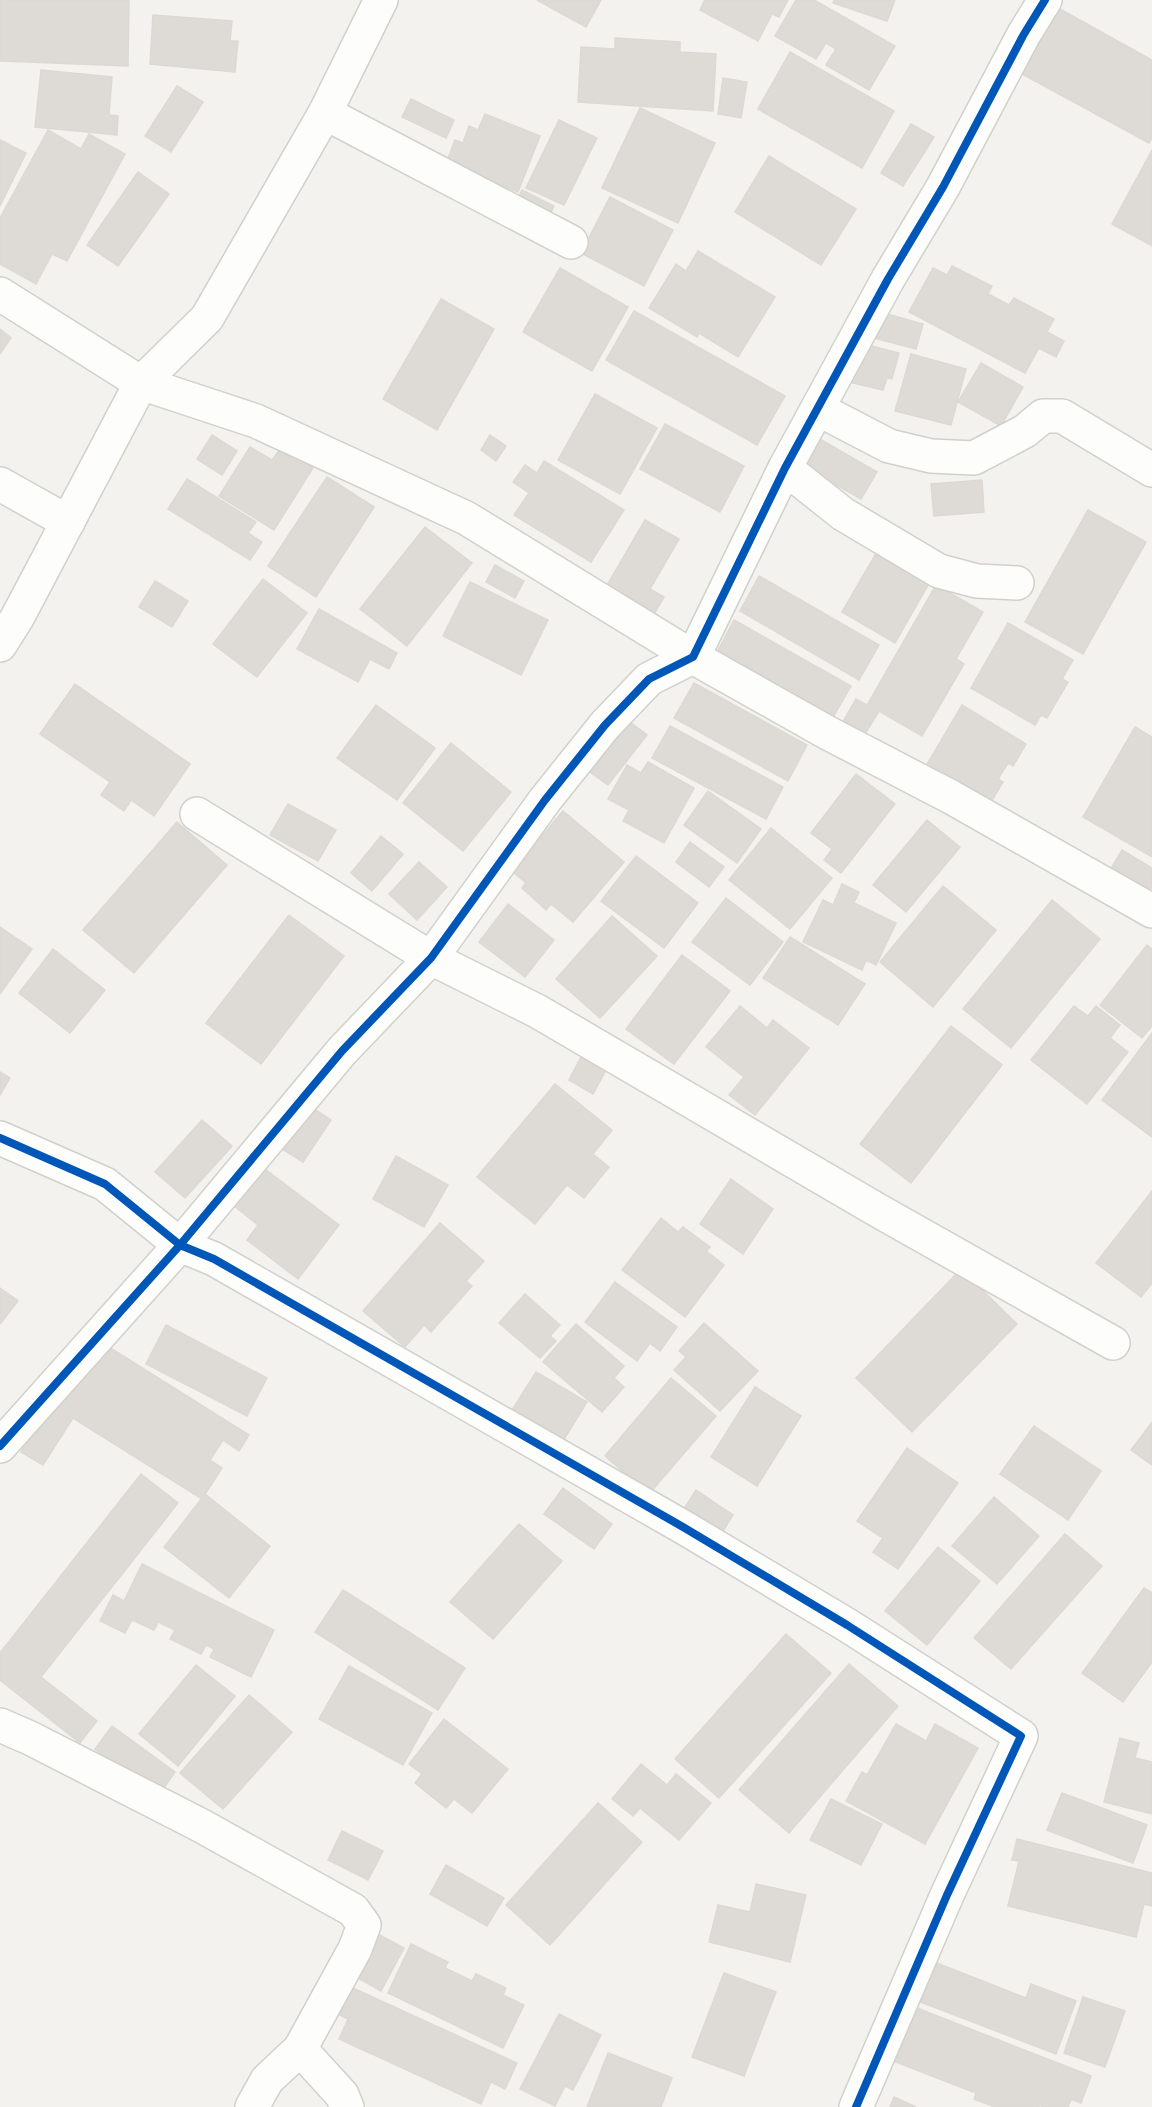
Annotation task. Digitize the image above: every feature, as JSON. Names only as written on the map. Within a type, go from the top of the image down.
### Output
[{"type":"street","points":[[6,624],[68,522],[141,383],[207,318],[325,112],[381,0]]},
{"type":"street","points":[[0,1446],[180,1245],[342,1051],[431,958],[545,800],[605,725],[650,679],[693,657],[785,468],[888,279],[943,187],[1024,34],[1045,0]]},
{"type":"street","points":[[325,112],[571,242]]},
{"type":"street","points":[[0,294],[141,383],[256,421],[466,518],[693,657],[828,733],[961,803],[1152,911]]},
{"type":"street","points":[[818,410],[889,446],[931,456],[974,458],[1025,431],[1042,416],[1062,416],[1152,470]]},
{"type":"street","points":[[785,468],[843,514],[939,571],[977,581],[1017,583]]},
{"type":"street","points":[[0,484],[68,522]]},
{"type":"street","points":[[197,814],[431,958],[537,1011],[879,1211],[1113,1343]]},
{"type":"street","points":[[0,1138],[105,1184],[180,1245],[214,1259],[683,1527],[847,1625],[1021,1736],[947,1894],[856,2107]]},
{"type":"street","points":[[0,1725],[200,1825],[353,1910],[364,1925],[355,1949],[300,2049],[267,2080],[252,2107]]},
{"type":"street","points":[[300,2049],[342,2095],[347,2107]]},
{"type":"building","points":[[0,0],[129,0],[128,66],[0,61]]},
{"type":"building","points":[[537,0],[601,0],[586,27]]},
{"type":"building","points":[[705,0],[788,0],[779,17],[772,14],[758,41],[700,10]]},
{"type":"building","points":[[796,0],[814,0],[895,46],[869,90],[826,65],[836,49],[826,43],[816,59],[775,36]]},
{"type":"building","points":[[834,0],[895,0],[887,21],[833,3]]},
{"type":"building","points":[[1058,8],[1152,60],[1152,138],[1149,143],[1022,74]]},
{"type":"building","points":[[153,15],[232,21],[230,41],[238,41],[235,72],[150,64]]},
{"type":"building","points":[[615,38],[680,42],[680,52],[716,54],[713,111],[578,102],[581,47],[615,49]]},
{"type":"building","points":[[790,52],[894,111],[862,168],[758,109]]},
{"type":"building","points":[[41,70],[112,77],[109,115],[118,116],[117,135],[35,127]]},
{"type":"building","points":[[723,78],[747,82],[741,118],[718,114]]},
{"type":"building","points":[[177,86],[203,102],[171,152],[145,136]]},
{"type":"building","points":[[411,99],[454,120],[446,138],[402,117]]},
{"type":"building","points":[[640,108],[715,143],[678,223],[602,188]]},
{"type":"building","points":[[485,114],[540,136],[518,192],[446,163],[455,140],[463,143],[469,126],[478,130]]},
{"type":"building","points":[[559,120],[597,138],[564,205],[526,188]]},
{"type":"building","points":[[911,124],[934,137],[903,186],[881,173]]},
{"type":"building","points":[[48,130],[81,149],[89,134],[125,154],[67,261],[52,254],[36,284],[0,264],[0,218]]},
{"type":"building","points":[[0,140],[26,153],[0,206]]},
{"type":"building","points":[[1152,150],[1152,246],[1112,224]]},
{"type":"building","points":[[769,156],[856,209],[821,265],[735,212]]},
{"type":"building","points":[[138,172],[169,194],[118,266],[87,245]]},
{"type":"building","points":[[522,190],[554,206],[546,222],[514,206]]},
{"type":"building","points":[[610,197],[673,230],[644,286],[581,253]]},
{"type":"building","points":[[698,251],[775,297],[738,357],[699,333],[697,337],[649,308],[676,264],[686,271]]},
{"type":"building","points":[[952,266],[992,286],[988,294],[1009,305],[1014,298],[1054,319],[1047,332],[1064,341],[1056,357],[1039,348],[1025,373],[909,312],[933,268],[947,275]]},
{"type":"building","points":[[560,268],[628,307],[592,371],[523,332]]},
{"type":"building","points":[[441,299],[494,329],[437,430],[383,399]]},
{"type":"building","points":[[634,311],[785,396],[757,445],[606,360]]},
{"type":"building","points":[[880,312],[923,324],[916,349],[874,338]]},
{"type":"building","points":[[0,329],[11,338],[0,354]]},
{"type":"building","points":[[860,343],[899,353],[892,379],[887,378],[883,390],[849,382]]},
{"type":"building","points":[[911,354],[966,369],[951,425],[895,411]]},
{"type":"building","points":[[981,363],[1023,387],[1001,426],[958,402]]},
{"type":"building","points":[[595,394],[657,428],[620,494],[558,460]]},
{"type":"building","points":[[665,424],[744,466],[720,512],[640,469]]},
{"type":"building","points":[[212,435],[237,451],[222,475],[197,459]]},
{"type":"building","points":[[490,435],[506,446],[496,461],[481,450]]},
{"type":"building","points":[[818,438],[877,472],[861,499],[801,465]]},
{"type":"building","points":[[250,447],[272,460],[281,448],[313,468],[274,530],[219,496]]},
{"type":"building","points":[[544,461],[624,510],[591,562],[514,515],[529,493],[513,482],[525,465],[537,473]]},
{"type":"building","points":[[327,477],[374,507],[316,597],[268,566]]},
{"type":"building","points":[[187,479],[256,522],[248,533],[262,542],[250,560],[168,509]]},
{"type":"building","points":[[982,480],[984,512],[934,516],[931,484]]},
{"type":"building","points":[[1088,510],[1146,542],[1083,654],[1025,622]]},
{"type":"building","points":[[645,520],[679,539],[650,589],[664,597],[654,614],[606,587]]},
{"type":"building","points":[[425,527],[472,563],[407,646],[360,609]]},
{"type":"building","points":[[878,550],[931,580],[895,643],[842,612]]},
{"type":"building","points":[[495,565],[524,581],[515,598],[486,582]]},
{"type":"building","points":[[759,576],[879,645],[859,680],[740,611]]},
{"type":"building","points":[[263,579],[307,613],[257,677],[213,644]]},
{"type":"building","points":[[155,581],[188,601],[172,627],[139,607]]},
{"type":"building","points":[[470,582],[548,620],[521,675],[443,636]]},
{"type":"building","points":[[936,585],[983,612],[956,659],[964,664],[922,736],[879,711],[862,739],[840,727],[856,699],[867,705]]},
{"type":"building","points":[[319,609],[397,653],[389,669],[370,659],[358,682],[297,649]]},
{"type":"building","points":[[734,620],[851,686],[832,719],[716,654]]},
{"type":"building","points":[[1008,623],[1073,660],[1062,679],[1068,682],[1047,718],[1041,715],[1035,725],[971,688]]},
{"type":"building","points":[[694,683],[807,745],[788,781],[674,718]]},
{"type":"building","points":[[75,684],[190,764],[154,816],[131,800],[124,811],[101,795],[110,782],[40,734]]},
{"type":"building","points":[[376,705],[435,748],[397,800],[337,758]]},
{"type":"building","points":[[962,705],[1026,744],[1013,766],[1008,763],[998,779],[1003,782],[990,804],[926,766]]},
{"type":"building","points":[[630,722],[647,735],[608,785],[590,772]]},
{"type":"building","points":[[670,726],[783,787],[766,819],[652,758]]},
{"type":"building","points":[[1135,727],[1152,737],[1152,857],[1083,817]]},
{"type":"building","points":[[451,743],[511,792],[463,851],[403,803]]},
{"type":"building","points":[[648,762],[694,788],[664,843],[623,821],[629,810],[608,799],[627,765],[641,773]]},
{"type":"building","points":[[856,774],[895,804],[841,873],[824,860],[832,849],[811,833]]},
{"type":"building","points":[[708,791],[761,829],[737,863],[684,825]]},
{"type":"building","points":[[288,804],[336,830],[318,861],[270,835]]},
{"type":"building","points":[[563,811],[624,862],[573,922],[551,904],[546,910],[522,888],[526,883],[512,871]]},
{"type":"building","points":[[927,820],[960,847],[906,912],[873,885]]},
{"type":"building","points":[[177,822],[227,865],[134,973],[83,930]]},
{"type":"building","points":[[771,828],[832,878],[790,929],[729,880]]},
{"type":"building","points":[[381,836],[403,854],[372,891],[351,873]]},
{"type":"building","points":[[690,842],[724,867],[709,887],[676,862]]},
{"type":"building","points":[[1122,850],[1152,868],[1152,887],[1149,893],[1110,870]]},
{"type":"building","points":[[636,856],[698,903],[664,948],[601,901]]},
{"type":"building","points":[[419,862],[447,887],[417,920],[389,894]]},
{"type":"building","points":[[842,884],[859,892],[854,903],[896,923],[876,965],[866,960],[862,970],[803,942],[823,900],[833,905]]},
{"type":"building","points":[[943,886],[996,930],[933,1007],[880,962]]},
{"type":"building","points":[[726,898],[783,942],[750,985],[692,942]]},
{"type":"building","points":[[1052,900],[1100,939],[1011,1048],[963,1009]]},
{"type":"building","points":[[508,904],[554,940],[525,977],[479,942]]},
{"type":"building","points":[[289,915],[344,956],[261,1064],[206,1023]]},
{"type":"building","points":[[612,916],[657,956],[600,1018],[556,979]]},
{"type":"building","points":[[0,927],[32,949],[0,994]]},
{"type":"building","points":[[790,937],[865,984],[838,1025],[763,978]]},
{"type":"building","points":[[1147,945],[1152,949],[1152,1026],[1142,1038],[1100,1005]]},
{"type":"building","points":[[53,949],[105,990],[70,1033],[19,993]]},
{"type":"building","points":[[682,955],[730,991],[674,1064],[626,1029]]},
{"type":"building","points":[[740,1006],[767,1028],[773,1020],[809,1048],[755,1115],[729,1095],[744,1077],[706,1047]]},
{"type":"building","points":[[1074,1006],[1088,1016],[1096,1006],[1120,1025],[1110,1038],[1128,1052],[1087,1104],[1031,1060]]},
{"type":"building","points":[[951,1026],[1002,1065],[911,1183],[860,1144]]},
{"type":"building","points":[[1152,1033],[1152,1137],[1102,1100]]},
{"type":"building","points":[[581,1057],[606,1070],[593,1094],[569,1080]]},
{"type":"building","points":[[0,1072],[10,1078],[0,1095]]},
{"type":"building","points":[[555,1084],[612,1130],[593,1154],[609,1167],[584,1198],[567,1185],[535,1224],[477,1177]]},
{"type":"building","points":[[307,1104],[331,1120],[303,1162],[279,1147]]},
{"type":"building","points":[[202,1120],[232,1146],[185,1198],[155,1172]]},
{"type":"building","points":[[396,1156],[448,1185],[424,1227],[373,1199]]},
{"type":"building","points":[[261,1166],[339,1225],[298,1279],[247,1240],[258,1225],[232,1204]]},
{"type":"building","points":[[731,1179],[773,1209],[743,1254],[700,1224]]},
{"type":"building","points":[[1152,1191],[1152,1283],[1141,1297],[1096,1263]]},
{"type":"building","points":[[661,1218],[678,1232],[683,1227],[710,1247],[706,1251],[724,1265],[685,1317],[622,1270]]},
{"type":"building","points":[[440,1223],[484,1261],[466,1281],[472,1286],[431,1332],[424,1325],[405,1347],[363,1311]]},
{"type":"building","points":[[961,1269],[1017,1324],[912,1432],[856,1378]]},
{"type":"building","points":[[615,1282],[677,1327],[660,1351],[650,1343],[637,1361],[585,1322]]},
{"type":"building","points":[[0,1288],[18,1301],[0,1324]]},
{"type":"building","points":[[525,1294],[560,1325],[550,1336],[556,1341],[540,1358],[499,1323]]},
{"type":"building","points":[[704,1323],[758,1371],[720,1411],[674,1370],[686,1357],[679,1351]]},
{"type":"building","points":[[576,1324],[624,1366],[614,1378],[624,1387],[602,1412],[543,1362]]},
{"type":"building","points":[[166,1325],[267,1378],[247,1416],[146,1364]]},
{"type":"building","points":[[93,1337],[249,1435],[239,1451],[223,1440],[210,1460],[222,1468],[202,1499],[73,1418],[43,1465],[21,1452]]},
{"type":"building","points":[[536,1372],[587,1402],[563,1441],[512,1410]]},
{"type":"building","points":[[671,1378],[716,1416],[649,1494],[605,1456]]},
{"type":"building","points":[[755,1387],[801,1416],[757,1486],[711,1457]]},
{"type":"building","points":[[1152,1422],[1152,1465],[1131,1450]]},
{"type":"building","points":[[1034,1426],[1101,1471],[1068,1520],[1000,1474]]},
{"type":"building","points":[[907,1448],[958,1483],[898,1569],[873,1552],[883,1538],[857,1521]]},
{"type":"building","points":[[141,1474],[178,1503],[41,1677],[97,1721],[80,1743],[0,1680],[0,1653]]},
{"type":"building","points":[[563,1488],[612,1524],[594,1549],[544,1514]]},
{"type":"building","points":[[696,1490],[733,1515],[720,1536],[682,1512]]},
{"type":"building","points":[[205,1494],[270,1546],[229,1598],[164,1547]]},
{"type":"building","points":[[994,1497],[1039,1536],[997,1584],[952,1546]]},
{"type":"building","points":[[519,1524],[562,1561],[493,1639],[450,1602]]},
{"type":"building","points":[[1065,1534],[1102,1566],[1011,1669],[974,1638]]},
{"type":"building","points":[[938,1547],[980,1581],[927,1645],[885,1611]]},
{"type":"building","points":[[142,1564],[274,1630],[251,1677],[210,1657],[214,1649],[206,1645],[201,1654],[170,1639],[175,1630],[158,1622],[154,1630],[132,1620],[125,1633],[100,1621],[113,1595],[124,1601]]},
{"type":"building","points":[[1144,1588],[1152,1593],[1152,1662],[1123,1702],[1082,1673]]},
{"type":"building","points":[[343,1590],[465,1668],[438,1710],[315,1632]]},
{"type":"building","points":[[786,1634],[831,1673],[719,1798],[675,1759]]},
{"type":"building","points":[[849,1664],[898,1706],[789,1833],[739,1790]]},
{"type":"building","points":[[196,1665],[235,1696],[178,1766],[139,1734]]},
{"type":"building","points":[[349,1666],[432,1713],[403,1765],[319,1719]]},
{"type":"building","points":[[249,1695],[292,1732],[223,1809],[180,1773]]},
{"type":"building","points":[[444,1719],[508,1769],[472,1813],[454,1799],[446,1808],[415,1783],[422,1774],[409,1764]]},
{"type":"building","points":[[896,1724],[926,1741],[935,1724],[978,1748],[925,1844],[846,1801],[862,1772],[867,1775]]},
{"type":"building","points":[[112,1726],[175,1772],[159,1795],[95,1749]]},
{"type":"building","points":[[1120,1738],[1139,1743],[1135,1758],[1152,1762],[1152,1814],[1104,1802]]},
{"type":"building","points":[[641,1764],[667,1785],[676,1774],[711,1803],[679,1840],[640,1808],[633,1816],[612,1799]]},
{"type":"building","points":[[1062,1793],[1147,1825],[1133,1863],[1047,1830]]},
{"type":"building","points":[[831,1799],[882,1824],[861,1865],[810,1840]]},
{"type":"building","points":[[598,1803],[642,1842],[550,1945],[506,1905]]},
{"type":"building","points":[[342,1831],[383,1851],[368,1880],[328,1860]]},
{"type":"building","points":[[1017,1839],[1152,1873],[1152,1906],[1144,1904],[1136,1937],[1008,1906],[1019,1861],[1012,1860]]},
{"type":"building","points":[[446,1865],[504,1898],[487,1926],[430,1894]]},
{"type":"building","points":[[756,1884],[806,1895],[790,1962],[709,1942],[718,1905],[750,1912]]},
{"type":"building","points":[[372,1931],[404,1948],[381,1991],[349,1973]]},
{"type":"building","points":[[411,1944],[448,1962],[445,1968],[472,1981],[476,1974],[506,1988],[503,1995],[524,2005],[503,2048],[388,1993]]},
{"type":"building","points":[[929,1960],[1026,1998],[1031,1984],[1076,2001],[1056,2054],[913,1999]]},
{"type":"building","points":[[724,1973],[776,1992],[744,2076],[692,2057]]},
{"type":"building","points":[[344,1984],[517,2063],[505,2089],[491,2082],[481,2104],[339,2039],[348,2019],[332,2011]]},
{"type":"building","points":[[1083,1997],[1125,2011],[1105,2067],[1064,2053]]},
{"type":"building","points":[[904,2003],[1091,2076],[1081,2103],[1071,2099],[1068,2107],[1039,2105],[1039,2107],[995,2107],[974,2099],[976,2093],[883,2057]]},
{"type":"building","points":[[559,2014],[601,2035],[573,2090],[565,2086],[555,2106],[520,2089]]},
{"type":"building","points":[[608,2053],[672,2078],[661,2107],[587,2107]]},
{"type":"building","points":[[894,2097],[916,2107],[890,2107]]},
{"type":"cycle path","points":[[0,1446],[180,1245],[342,1051],[431,958],[545,800],[605,725],[649,679],[693,657],[785,468],[888,279],[943,187],[1024,34],[1045,0]]},
{"type":"cycle path","points":[[0,1138],[105,1184],[180,1245],[214,1259],[683,1527],[847,1625],[1021,1736],[947,1895],[856,2107]]}]
